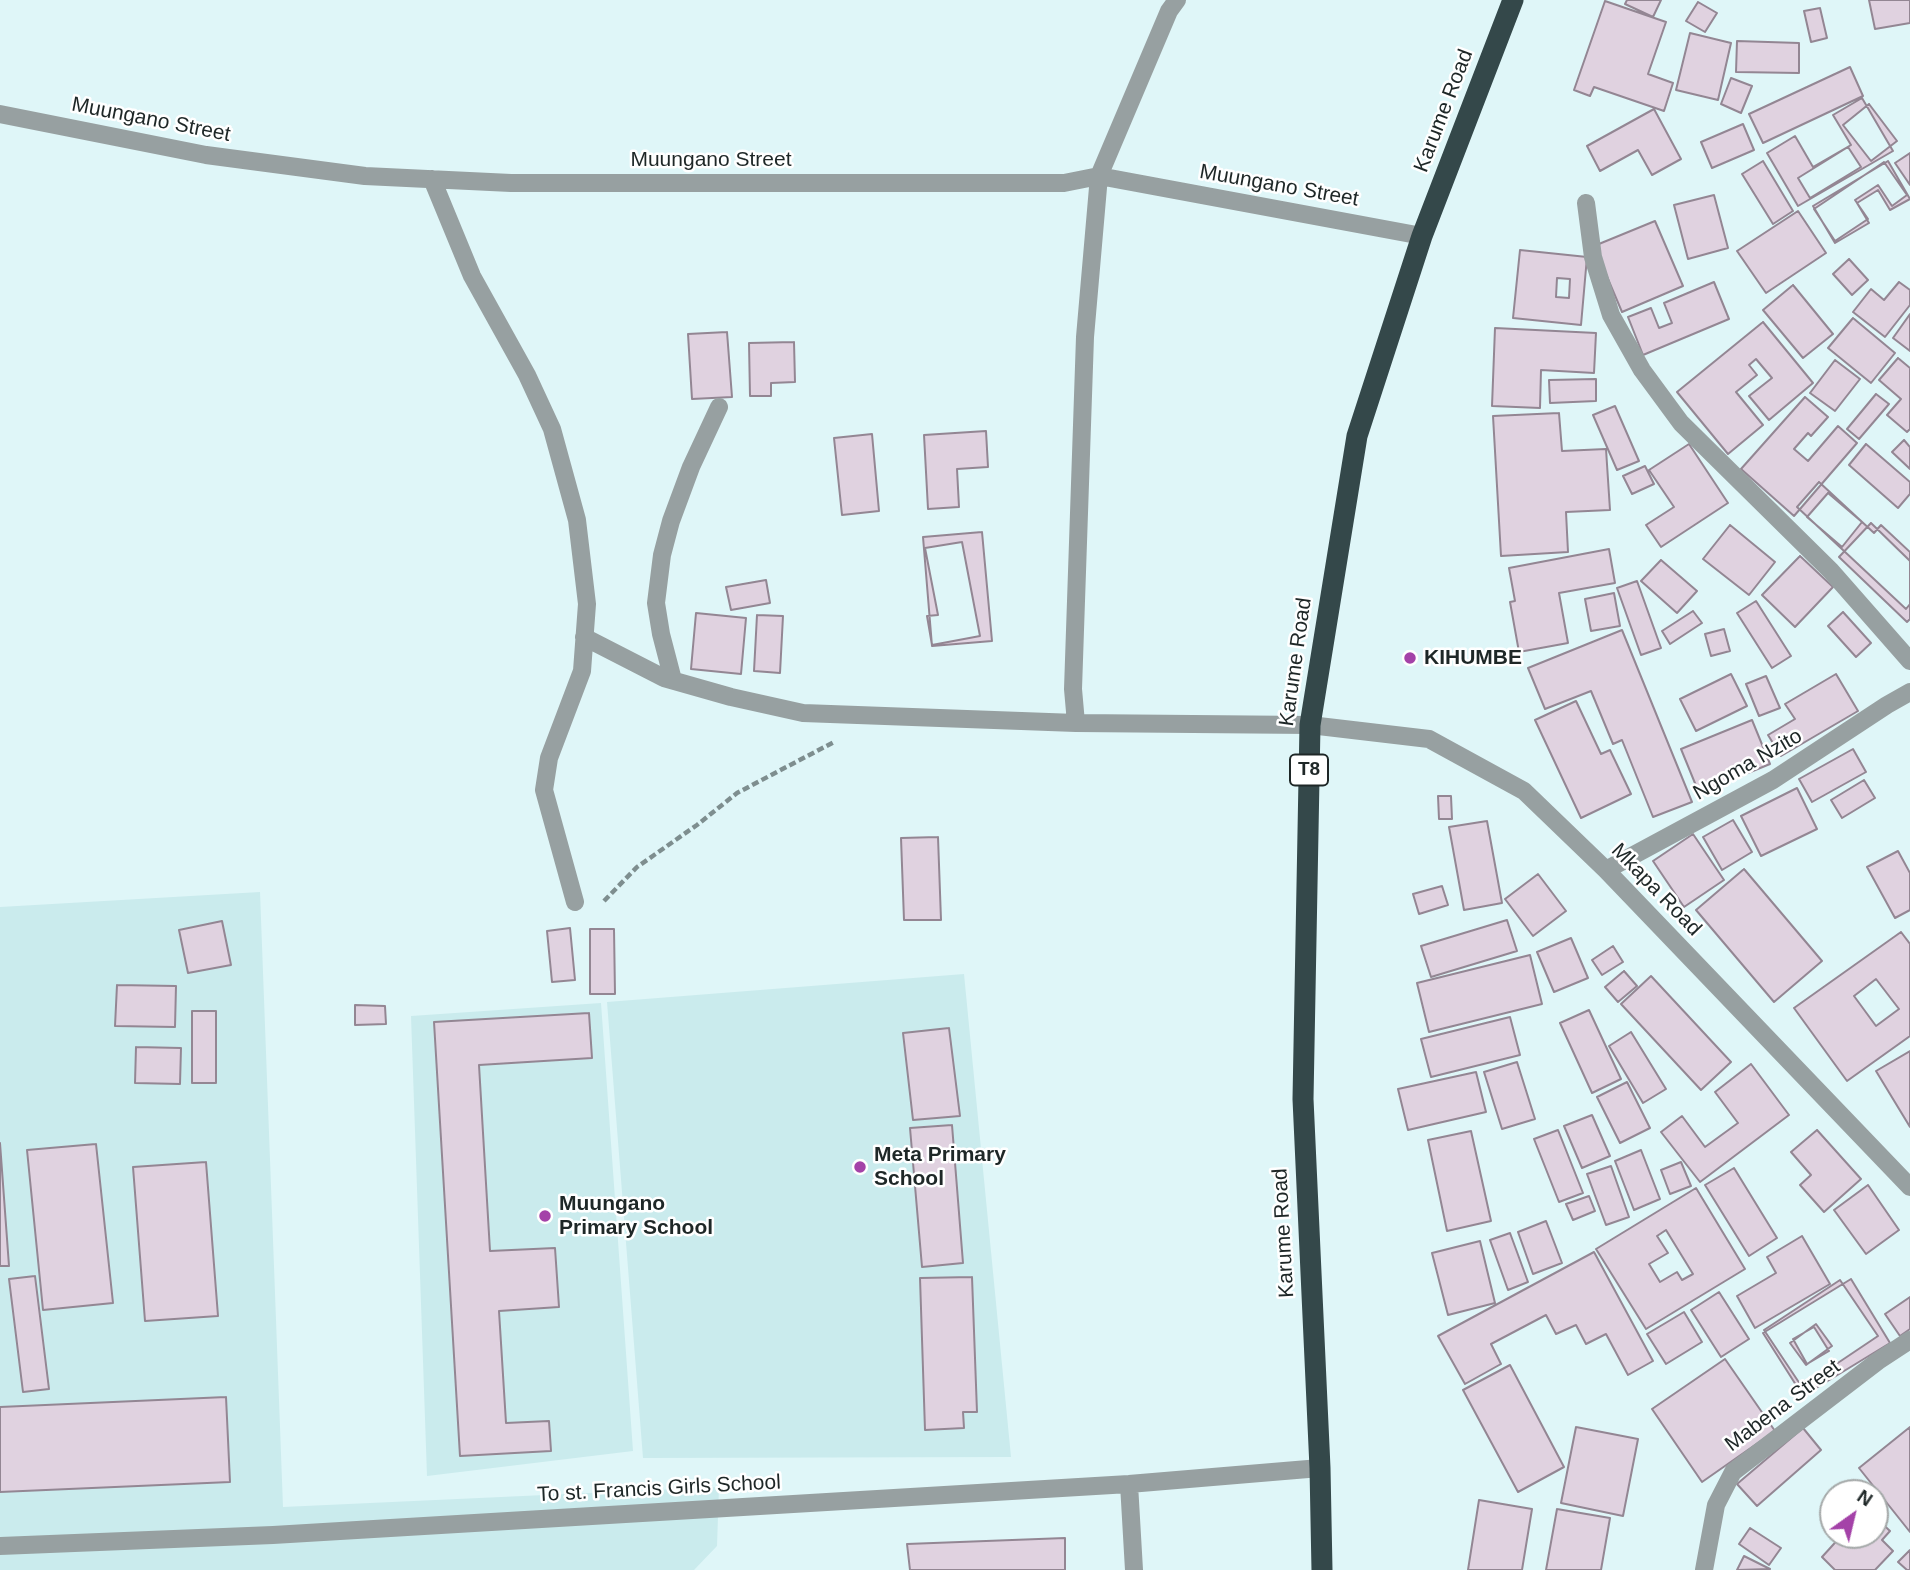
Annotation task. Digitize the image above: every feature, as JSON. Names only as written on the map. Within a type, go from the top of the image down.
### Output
[{"type":"highway","name":"Karume Road","points":[[1322,1570],[1320,1468],[1303,1099],[1310,725],[1356,436],[1422,236],[1513,0]]},
{"type":"street","points":[[1076,723],[1073,689],[1085,337],[1099,176],[1169,11],[1177,0]]},
{"type":"street","name":"Muungano Street","points":[[0,114],[206,155],[365,176],[511,183],[1063,183],[1099,176],[1422,236]]},
{"type":"street","points":[[432,179],[472,276],[527,375],[552,429],[577,520],[587,604],[582,671],[549,758],[544,790],[575,902]]},
{"type":"street","points":[[1586,203],[1592,257],[1611,315],[1642,370],[1681,423],[1831,571],[1910,661]]},
{"type":"street","points":[[673,681],[656,603],[662,555],[691,467],[719,407]]},
{"type":"street","name":"Mkapa Road","points":[[584,637],[673,681],[803,713],[1076,723],[1310,725],[1429,739],[1524,791],[1606,870],[1910,1187]]},
{"type":"street","name":"Ngoma Nzito","points":[[1606,870],[1773,780],[1910,692]]},
{"type":"street","name":"Mabena Street","points":[[1704,1570],[1716,1505],[1733,1472],[1878,1361],[1910,1340]]},
{"type":"street","name":"To st. Francis Girls School","points":[[0,1546],[287,1534],[1129,1485],[1320,1468]]},
{"type":"street","points":[[1129,1485],[1134,1570]]},
{"type":"path","points":[[600,906],[637,867],[737,793],[840,739]]},
{"type":"shaded area","points":[[260,892],[283,1507],[719,1487],[717,1546],[694,1570],[0,1570],[0,907]]},
{"type":"shaded area","points":[[964,974],[1011,1457],[643,1458],[607,1002]]},
{"type":"shaded area","points":[[601,1003],[633,1451],[427,1476],[411,1016]]},
{"type":"building","points":[[1627,0],[1661,0],[1653,17],[1625,4]]},
{"type":"building","points":[[1869,0],[1910,0],[1910,23],[1875,29]]},
{"type":"building","points":[[1605,1],[1666,22],[1648,74],[1673,83],[1664,111],[1594,87],[1590,96],[1574,90]]},
{"type":"building","points":[[1698,2],[1717,13],[1705,32],[1686,21]]},
{"type":"building","points":[[1820,8],[1827,38],[1811,42],[1804,11]]},
{"type":"building","points":[[1690,33],[1731,43],[1718,100],[1676,90]]},
{"type":"building","points":[[1737,41],[1799,43],[1799,73],[1736,72]]},
{"type":"building","points":[[1850,67],[1863,96],[1763,143],[1749,114]]},
{"type":"building","points":[[1731,78],[1752,86],[1741,113],[1721,104]]},
{"type":"building","points":[[1862,98],[1893,151],[1798,206],[1767,153],[1795,136],[1813,167],[1851,145],[1833,115]]},
{"type":"building","points":[[1869,104],[1897,141],[1871,161],[1843,125]]},
{"type":"building","points":[[1654,109],[1681,159],[1652,175],[1638,150],[1600,171],[1587,146]]},
{"type":"building","points":[[1743,124],[1754,150],[1712,168],[1701,142]]},
{"type":"building","points":[[1848,147],[1861,167],[1810,198],[1798,178]]},
{"type":"building","points":[[1910,153],[1910,185],[1895,163]]},
{"type":"building","points":[[1763,161],[1793,211],[1773,224],[1742,174]]},
{"type":"building","points":[[1888,161],[1910,199],[1890,210],[1878,190],[1857,203],[1869,223],[1835,243],[1813,206]]},
{"type":"building","points":[[1884,162],[1907,195],[1892,206],[1878,185],[1855,200],[1868,219],[1835,241],[1814,209]]},
{"type":"building","points":[[1714,195],[1728,248],[1688,259],[1674,205]]},
{"type":"building","points":[[1798,211],[1826,253],[1766,293],[1737,251]]},
{"type":"building","points":[[1655,221],[1683,286],[1622,312],[1594,246]]},
{"type":"building","points":[[1520,250],[1587,257],[1581,325],[1513,318]],"holes":[[[1557,278],[1570,279],[1569,298],[1556,297]]]},
{"type":"building","points":[[1849,259],[1868,280],[1852,295],[1833,274]]},
{"type":"building","points":[[1714,282],[1729,319],[1643,355],[1628,317],[1651,308],[1659,328],[1672,323],[1664,303]]},
{"type":"building","points":[[1899,282],[1910,290],[1910,305],[1885,337],[1853,312],[1871,289],[1884,300]]},
{"type":"building","points":[[1793,285],[1833,334],[1803,358],[1763,310]]},
{"type":"building","points":[[1910,314],[1910,351],[1893,338]]},
{"type":"building","points":[[1853,318],[1895,353],[1871,383],[1828,348]]},
{"type":"building","points":[[1763,322],[1813,383],[1769,420],[1749,396],[1772,378],[1756,359],[1749,365],[1757,375],[1736,392],[1763,425],[1728,454],[1677,392]]},
{"type":"building","points":[[1495,328],[1596,333],[1594,373],[1541,370],[1540,408],[1492,406]]},
{"type":"building","points":[[727,332],[732,397],[692,399],[688,334]]},
{"type":"building","points":[[794,342],[795,382],[771,383],[771,396],[750,396],[749,343]]},
{"type":"building","points":[[1898,358],[1910,368],[1910,429],[1907,432],[1887,415],[1901,399],[1879,380]]},
{"type":"building","points":[[1835,360],[1860,379],[1835,411],[1810,393]]},
{"type":"building","points":[[1596,379],[1596,401],[1550,403],[1549,380]]},
{"type":"building","points":[[1876,394],[1889,404],[1859,439],[1847,429]]},
{"type":"building","points":[[1805,397],[1828,417],[1811,436],[1808,433],[1794,449],[1808,461],[1838,426],[1857,443],[1794,516],[1741,469]]},
{"type":"building","points":[[1615,406],[1639,461],[1617,470],[1593,415]]},
{"type":"building","points":[[1559,413],[1562,451],[1606,449],[1610,510],[1566,512],[1568,552],[1501,556],[1493,416]]},
{"type":"building","points":[[986,431],[988,467],[957,469],[959,507],[928,509],[924,435]]},
{"type":"building","points":[[872,434],[879,511],[842,515],[834,438]]},
{"type":"building","points":[[1904,440],[1910,447],[1910,469],[1892,452]]},
{"type":"building","points":[[1689,444],[1728,503],[1661,547],[1646,525],[1674,507],[1649,470]]},
{"type":"building","points":[[1866,444],[1910,482],[1910,494],[1898,508],[1849,465]]},
{"type":"building","points":[[1645,466],[1654,484],[1632,494],[1623,476]]},
{"type":"building","points":[[1819,482],[1874,533],[1881,525],[1910,552],[1910,604],[1906,609],[1797,507]]},
{"type":"building","points":[[1828,493],[1862,522],[1842,547],[1807,517]]},
{"type":"building","points":[[1871,523],[1910,561],[1910,619],[1907,622],[1839,557]]},
{"type":"building","points":[[1730,525],[1775,562],[1749,595],[1703,559]]},
{"type":"building","points":[[982,532],[992,641],[932,646],[923,537]]},
{"type":"building","points":[[962,542],[980,636],[932,645],[927,616],[938,615],[925,548]]},
{"type":"building","points":[[1609,549],[1615,583],[1559,593],[1568,643],[1519,652],[1510,602],[1515,601],[1509,568]]},
{"type":"building","points":[[1800,556],[1833,587],[1795,627],[1762,595]]},
{"type":"building","points":[[1661,560],[1697,591],[1677,613],[1641,581]]},
{"type":"building","points":[[766,580],[770,603],[731,610],[726,587]]},
{"type":"building","points":[[1637,581],[1661,648],[1641,655],[1617,588]]},
{"type":"building","points":[[1614,593],[1620,626],[1591,631],[1585,599]]},
{"type":"building","points":[[1756,601],[1791,656],[1772,668],[1737,613]]},
{"type":"building","points":[[1693,611],[1702,623],[1670,644],[1662,631]]},
{"type":"building","points":[[1843,612],[1871,643],[1856,657],[1828,626]]},
{"type":"building","points":[[696,613],[746,618],[741,674],[691,669]]},
{"type":"building","points":[[757,615],[783,616],[780,673],[754,671]]},
{"type":"building","points":[[1724,629],[1730,651],[1711,656],[1705,634]]},
{"type":"building","points":[[1622,630],[1692,802],[1653,817],[1622,740],[1613,744],[1591,691],[1545,709],[1528,668]]},
{"type":"building","points":[[1731,674],[1747,706],[1696,731],[1680,699]]},
{"type":"building","points":[[1836,674],[1858,711],[1781,756],[1768,735],[1795,719],[1785,704]]},
{"type":"building","points":[[1766,676],[1780,708],[1759,716],[1746,684]]},
{"type":"building","points":[[1576,701],[1601,754],[1610,750],[1631,794],[1581,818],[1535,720]]},
{"type":"building","points":[[1752,720],[1770,764],[1699,793],[1681,749]]},
{"type":"building","points":[[1853,749],[1866,772],[1812,802],[1799,779]]},
{"type":"building","points":[[1864,780],[1875,798],[1842,818],[1831,800]]},
{"type":"building","points":[[1797,788],[1817,829],[1761,856],[1741,816]]},
{"type":"building","points":[[1438,796],[1451,796],[1452,819],[1439,819]]},
{"type":"building","points":[[1733,820],[1752,852],[1722,870],[1703,837]]},
{"type":"building","points":[[1487,821],[1502,903],[1464,910],[1449,827]]},
{"type":"building","points":[[1693,834],[1724,880],[1684,907],[1653,861]]},
{"type":"building","points":[[938,837],[941,920],[904,920],[901,838]]},
{"type":"building","points":[[1898,851],[1910,873],[1910,910],[1895,918],[1867,867]]},
{"type":"building","points":[[1744,869],[1822,961],[1774,1002],[1696,910]]},
{"type":"building","points":[[1538,874],[1566,911],[1533,936],[1505,899]]},
{"type":"building","points":[[1442,886],[1448,905],[1419,914],[1413,894]]},
{"type":"building","points":[[1507,920],[1517,951],[1431,977],[1421,946]]},
{"type":"building","points":[[222,921],[231,965],[188,973],[179,930]]},
{"type":"building","points":[[570,928],[575,980],[552,982],[547,931]]},
{"type":"building","points":[[590,929],[614,929],[615,994],[590,994]]},
{"type":"building","points":[[1901,932],[1910,944],[1910,1036],[1847,1081],[1794,1008]],"holes":[[[1876,979],[1899,1009],[1876,1026],[1854,996]]]},
{"type":"building","points":[[1571,938],[1588,978],[1554,992],[1537,952]]},
{"type":"building","points":[[1613,946],[1623,962],[1602,975],[1592,960]]},
{"type":"building","points":[[1530,955],[1542,1004],[1429,1032],[1417,983]]},
{"type":"building","points":[[1624,971],[1637,986],[1618,1002],[1605,987]]},
{"type":"building","points":[[1651,976],[1731,1062],[1701,1090],[1621,1004]]},
{"type":"building","points":[[117,985],[176,986],[175,1027],[115,1026]]},
{"type":"building","points":[[355,1005],[385,1006],[386,1024],[355,1025]]},
{"type":"building","points":[[1589,1010],[1621,1079],[1592,1093],[1560,1023]]},
{"type":"building","points":[[192,1011],[216,1011],[216,1083],[192,1083]]},
{"type":"building","points":[[589,1013],[592,1058],[479,1065],[490,1251],[555,1248],[559,1307],[499,1311],[506,1423],[549,1421],[551,1451],[460,1456],[434,1022]]},
{"type":"building","points":[[1510,1017],[1520,1055],[1431,1077],[1421,1039]]},
{"type":"building","points":[[949,1028],[960,1116],[913,1120],[903,1033]]},
{"type":"building","points":[[1631,1032],[1666,1089],[1643,1103],[1609,1046]]},
{"type":"building","points":[[136,1047],[181,1048],[180,1084],[135,1083]]},
{"type":"building","points":[[1910,1051],[1910,1127],[1876,1071]]},
{"type":"building","points":[[1517,1062],[1535,1119],[1502,1129],[1484,1072]]},
{"type":"building","points":[[1751,1064],[1789,1115],[1700,1182],[1661,1132],[1682,1116],[1705,1147],[1738,1123],[1715,1092]]},
{"type":"building","points":[[1476,1072],[1486,1112],[1408,1130],[1398,1089]]},
{"type":"building","points":[[1627,1082],[1650,1128],[1620,1143],[1597,1097]]},
{"type":"building","points":[[1592,1115],[1610,1156],[1582,1168],[1564,1126]]},
{"type":"building","points":[[952,1125],[963,1263],[922,1267],[910,1128]]},
{"type":"building","points":[[1558,1130],[1583,1193],[1559,1202],[1534,1139]]},
{"type":"building","points":[[1817,1130],[1861,1179],[1824,1212],[1800,1185],[1811,1175],[1791,1152]]},
{"type":"building","points":[[1471,1131],[1491,1221],[1447,1231],[1428,1140]]},
{"type":"building","points":[[0,1143],[9,1266],[0,1266]]},
{"type":"building","points":[[96,1144],[113,1303],[43,1310],[27,1150]]},
{"type":"building","points":[[1641,1150],[1660,1199],[1634,1210],[1615,1161]]},
{"type":"building","points":[[206,1162],[218,1316],[145,1321],[133,1167]]},
{"type":"building","points":[[1681,1162],[1691,1186],[1670,1194],[1661,1170]]},
{"type":"building","points":[[1611,1166],[1629,1217],[1606,1225],[1587,1174]]},
{"type":"building","points":[[1734,1168],[1777,1238],[1749,1256],[1705,1185]]},
{"type":"building","points":[[1868,1185],[1899,1230],[1866,1254],[1834,1210]]},
{"type":"building","points":[[1696,1188],[1745,1269],[1646,1329],[1596,1249]],"holes":[[[1666,1230],[1693,1274],[1682,1280],[1677,1272],[1660,1282],[1649,1264],[1668,1253],[1657,1236]]]},
{"type":"building","points":[[1589,1196],[1595,1211],[1573,1220],[1566,1204]]},
{"type":"building","points":[[1546,1221],[1562,1263],[1533,1274],[1518,1232]]},
{"type":"building","points":[[1510,1233],[1528,1282],[1508,1290],[1490,1240]]},
{"type":"building","points":[[1802,1236],[1830,1284],[1755,1328],[1737,1296],[1776,1273],[1767,1257]]},
{"type":"building","points":[[1480,1241],[1495,1303],[1448,1315],[1432,1253]]},
{"type":"building","points":[[1594,1252],[1653,1361],[1628,1375],[1606,1334],[1586,1344],[1576,1325],[1556,1334],[1546,1315],[1491,1344],[1501,1364],[1465,1384],[1438,1336]]},
{"type":"building","points":[[35,1276],[49,1389],[23,1392],[9,1279]]},
{"type":"building","points":[[972,1277],[977,1412],[963,1412],[964,1428],[925,1430],[920,1278]]},
{"type":"building","points":[[1851,1279],[1890,1343],[1803,1396],[1763,1333]],"holes":[[[1814,1327],[1829,1351],[1807,1364],[1793,1339]]]},
{"type":"building","points":[[1840,1280],[1878,1336],[1802,1387],[1764,1330]],"holes":[[[1816,1324],[1832,1346],[1806,1365],[1790,1343]]]},
{"type":"building","points":[[1719,1292],[1749,1339],[1721,1357],[1691,1310]]},
{"type":"building","points":[[1910,1297],[1910,1329],[1900,1336],[1885,1314]]},
{"type":"building","points":[[1684,1312],[1702,1342],[1666,1364],[1647,1334]]},
{"type":"building","points":[[1725,1359],[1775,1431],[1702,1482],[1652,1409]]},
{"type":"building","points":[[1510,1365],[1564,1467],[1518,1492],[1463,1390]]},
{"type":"building","points":[[226,1397],[230,1482],[0,1492],[0,1407]]},
{"type":"building","points":[[1576,1427],[1638,1439],[1623,1516],[1561,1503]]},
{"type":"building","points":[[1910,1427],[1910,1532],[1889,1506],[1889,1479],[1868,1479],[1859,1468]]},
{"type":"building","points":[[1803,1428],[1821,1450],[1757,1506],[1737,1484]]},
{"type":"building","points":[[1479,1500],[1532,1509],[1522,1570],[1468,1570]]},
{"type":"building","points":[[1557,1509],[1610,1518],[1601,1570],[1546,1570]]},
{"type":"building","points":[[1750,1528],[1781,1548],[1769,1565],[1739,1544]]},
{"type":"building","points":[[1065,1538],[1065,1570],[910,1570],[907,1544]]},
{"type":"building","points":[[1889,1547],[1893,1551],[1875,1570],[1835,1570],[1822,1557],[1829,1549]]},
{"type":"building","points":[[1910,1550],[1910,1570],[1907,1570],[1898,1562]]},
{"type":"building","points":[[1744,1556],[1770,1569],[1737,1570]]},
{"type":"place","name":"KIHUMBE","points":[[1410,658]]},
{"type":"place","name":"Meta Primary School","points":[[860,1167]]},
{"type":"place","name":"Muungano Primary School","points":[[545,1216]]}]
